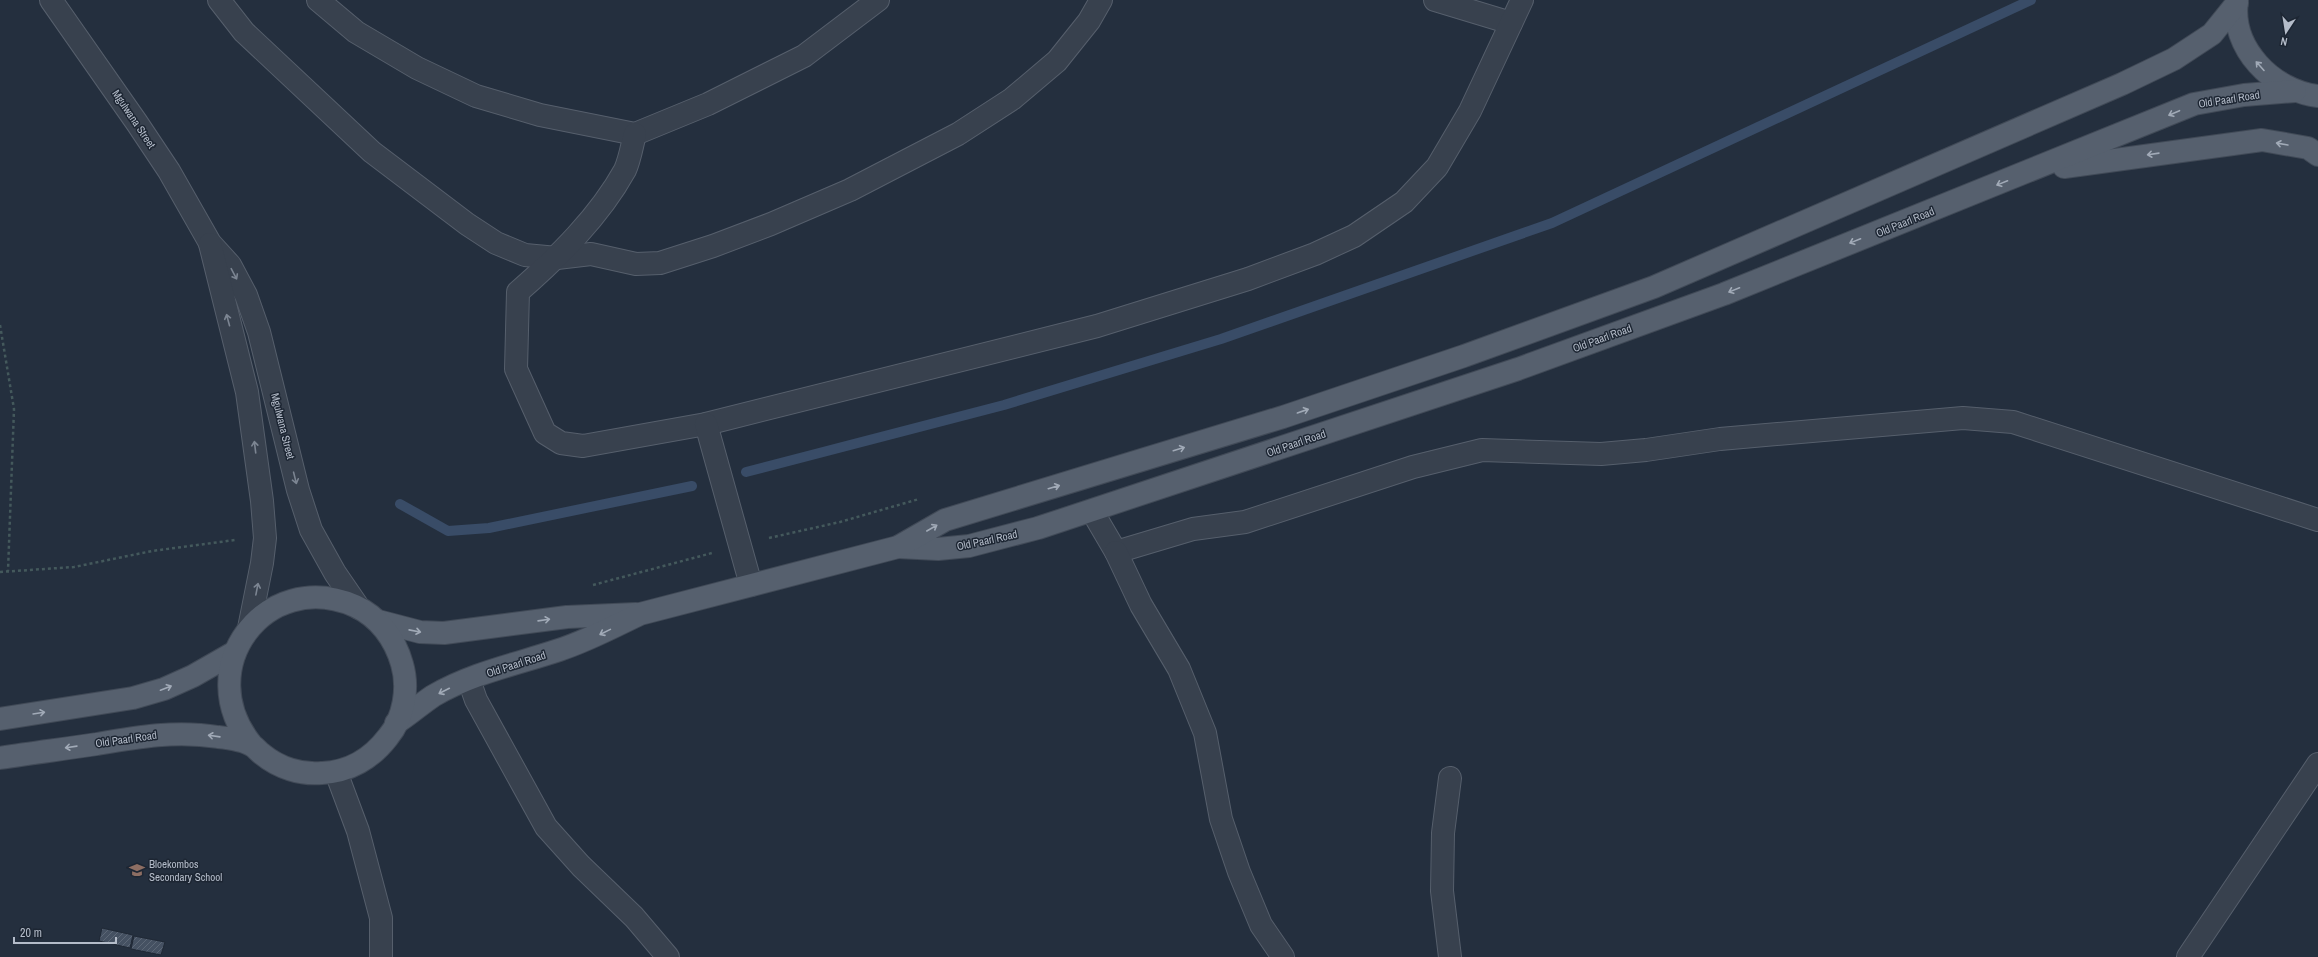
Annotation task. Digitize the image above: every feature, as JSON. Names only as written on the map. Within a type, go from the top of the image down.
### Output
[{"type":"main road","points":[[2237,1],[2240,30],[2251,56],[2270,77],[2295,91],[2318,96]]},
{"type":"main road","name":"Old Paarl Road","points":[[378,621],[420,632],[444,633],[567,617],[640,614],[898,547],[945,520],[1283,418],[1464,356],[1654,287],[2122,84],[2174,59],[2212,34],[2237,1]]},
{"type":"main road","name":"Old Paarl Road","points":[[898,547],[938,549],[969,546],[1038,528],[1092,511],[1518,369],[1724,294],[2030,172],[2194,104],[2244,95],[2295,91]]},
{"type":"main road","points":[[2030,172],[2234,142],[2262,140],[2308,148],[2318,155]]},
{"type":"main road","name":"Old Paarl Road","points":[[326,598],[344,601],[359,608],[378,621],[390,636],[399,651],[404,669],[405,688],[403,706],[390,735],[372,754],[361,762],[336,772],[310,774],[291,770],[272,761],[252,745],[237,724],[230,701],[229,676],[235,652],[249,628],[262,616],[292,600],[326,598]]},
{"type":"main road","name":"Old Paarl Road","points":[[396,723],[433,696],[469,680],[567,647],[603,633],[640,614]]},
{"type":"main road","name":"Old Paarl Road","points":[[0,719],[133,698],[156,691],[194,676],[235,652]]},
{"type":"main road","name":"Old Paarl Road","points":[[0,758],[140,736],[170,734],[202,734],[252,745]]},
{"type":"street","name":"Mgulwana Street","points":[[51,0],[169,171],[210,243],[230,265],[246,295],[257,325],[298,490],[311,530],[335,573],[359,608]]},
{"type":"street","points":[[219,0],[244,32],[372,152],[467,224],[496,243],[525,255],[557,258],[591,254],[636,264],[660,263],[713,246],[771,224],[850,190],[958,134],[1012,99],[1058,61],[1089,22],[1101,0]]},
{"type":"street","points":[[318,0],[356,32],[417,68],[476,96],[540,115],[635,134],[708,104],[804,56],[878,0]]},
{"type":"street","points":[[1435,0],[1511,23]]},
{"type":"street","points":[[635,134],[625,168],[604,200],[557,258],[518,292],[515,324],[516,369],[545,433],[561,443],[583,446],[706,424],[1097,326],[1248,279],[1315,254],[1354,236],[1404,202],[1437,167],[1470,111],[1522,0]]},
{"type":"street","name":"Mgulwana Street","points":[[210,243],[247,392],[262,502],[265,538],[262,563],[249,628]]},
{"type":"street","points":[[1116,552],[1193,530],[1245,522],[1413,467],[1482,450],[1601,454],[1646,450],[1720,439],[1963,418],[2013,422],[2318,520]]},
{"type":"street","points":[[706,424],[751,585]]},
{"type":"street","points":[[1092,511],[1116,552],[1141,605],[1179,669],[1205,733],[1221,819],[1239,872],[1261,925],[1283,957]]},
{"type":"street","points":[[469,680],[476,700],[546,827],[581,866],[634,917],[668,957]]},
{"type":"street","points":[[2188,957],[2318,764]]},
{"type":"street","points":[[336,772],[358,831],[381,918],[381,957]]},
{"type":"street","points":[[1450,778],[1443,833],[1442,891],[1450,957]]},
{"type":"path","points":[[0,325],[14,409],[8,571]]},
{"type":"path","points":[[586,586],[739,546],[840,522],[924,498]]},
{"type":"path","points":[[0,572],[74,567],[152,551],[224,540],[243,540]]},
{"type":"building","points":[[102,928],[133,935],[130,948],[99,941]]},
{"type":"building","points":[[134,936],[165,942],[161,955],[131,949]]},
{"type":"waterway","points":[[746,472],[1004,405],[1221,339],[1552,223],[2031,0]]},
{"type":"waterway","points":[[400,504],[448,531],[489,528],[692,486]]},
{"type":"place","name":"Bloekombos Secondary School","points":[[137,870]]}]
